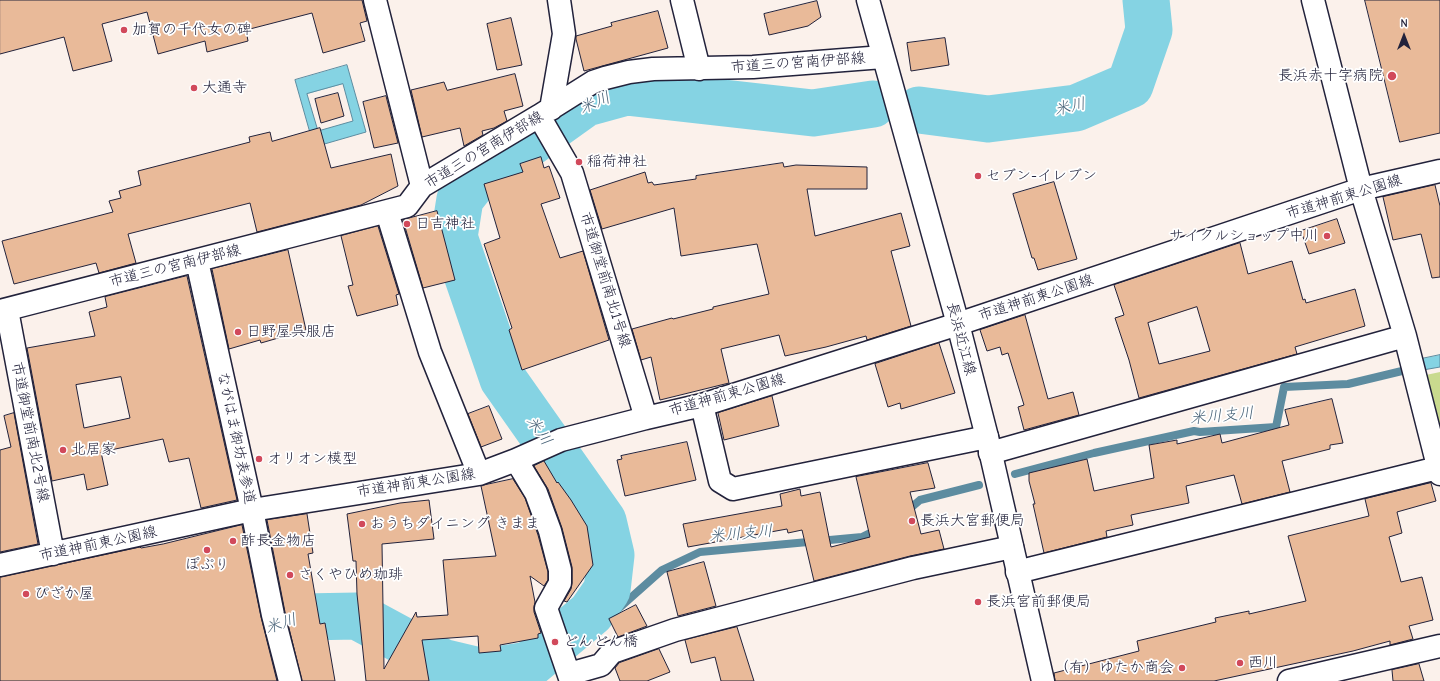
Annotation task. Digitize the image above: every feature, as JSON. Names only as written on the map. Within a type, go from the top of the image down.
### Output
[{"type":"street","points":[[375,0],[422,186]]},
{"type":"street","points":[[544,116],[564,34],[559,0]]},
{"type":"street","points":[[682,0],[699,69]]},
{"type":"street","name":"長浜近江線","points":[[868,0],[958,324],[1043,681]]},
{"type":"street","points":[[1017,572],[1439,471],[1405,336],[1361,189],[1313,0]]},
{"type":"street","name":"市道三の宮南伊部線","points":[[3,310],[407,206],[422,186],[544,116],[593,82],[616,75],[654,69],[753,67],[883,57]]},
{"type":"street","name":"市道御堂前南北1号線","points":[[544,116],[572,173],[646,418]]},
{"type":"street","name":"市道神前東公園線","points":[[0,565],[252,510],[479,474],[561,440],[702,405],[958,324],[1361,189],[1440,171]]},
{"type":"street","points":[[387,212],[430,352],[479,474]]},
{"type":"street","name":"ながはま御坊表参道","points":[[197,261],[252,510],[273,615],[290,681]]},
{"type":"street","name":"市道御堂前南北2号線","points":[[3,310],[54,554]]},
{"type":"street","points":[[702,405],[720,481],[733,489],[988,445],[1405,336]]},
{"type":"street","points":[[526,455],[536,493],[550,531],[560,570],[560,583],[546,608],[569,674],[601,664],[612,652],[675,630],[913,568],[1012,547]]},
{"type":"street","points":[[1289,681],[1440,646]]},
{"type":"green space","points":[[1440,372],[1440,431],[1426,375]]},
{"type":"water","points":[[347,65],[366,132],[314,147],[295,80]],"holes":[[[343,84],[353,121],[318,131],[307,94]]]},
{"type":"water","points":[[1440,355],[1440,367],[1423,370],[1421,359]]},
{"type":"building","points":[[0,0],[362,0],[367,21],[360,23],[365,41],[323,53],[312,13],[246,30],[248,41],[207,52],[205,41],[158,54],[147,12],[102,24],[112,61],[73,71],[64,37],[0,54]]},
{"type":"building","points":[[1365,0],[1440,0],[1440,133],[1400,142]]},
{"type":"building","points":[[817,1],[821,17],[808,26],[769,35],[764,14]]},
{"type":"building","points":[[658,11],[668,48],[584,71],[576,36],[612,26],[611,23]]},
{"type":"building","points":[[511,18],[522,65],[497,70],[487,24]]},
{"type":"building","points":[[945,38],[949,65],[911,71],[907,43]]},
{"type":"building","points":[[515,74],[523,106],[504,111],[507,121],[494,128],[482,131],[483,135],[464,146],[460,128],[422,137],[411,90],[444,82],[447,90]]},
{"type":"building","points":[[338,93],[344,116],[321,123],[315,99]]},
{"type":"building","points":[[386,96],[398,143],[374,148],[363,102]]},
{"type":"building","points":[[320,128],[331,168],[391,154],[398,186],[361,205],[257,232],[250,203],[128,234],[136,263],[99,273],[96,263],[14,284],[2,241],[113,212],[109,201],[121,198],[119,191],[141,185],[138,171],[250,142],[249,137],[270,132],[272,141]]},
{"type":"building","points":[[541,157],[544,168],[549,166],[560,198],[541,204],[560,258],[583,251],[609,340],[522,370],[509,330],[512,328],[484,244],[500,238],[484,184],[523,172],[520,164]]},
{"type":"building","points":[[783,163],[784,167],[796,165],[867,167],[867,189],[807,189],[815,236],[901,213],[910,246],[891,251],[911,326],[867,340],[866,336],[785,356],[779,335],[721,349],[729,383],[660,400],[651,357],[641,360],[632,329],[713,309],[713,307],[769,294],[757,244],[681,256],[674,208],[602,229],[590,190],[645,172],[648,183],[652,182],[654,185],[696,179],[696,176]]},
{"type":"building","points":[[1054,182],[1077,259],[1038,270],[1034,258],[1032,258],[1013,194]]},
{"type":"building","points":[[1435,185],[1440,206],[1440,277],[1432,278],[1421,234],[1393,240],[1383,197]]},
{"type":"building","points":[[437,211],[455,280],[423,288],[403,220]]},
{"type":"building","points":[[1337,219],[1345,243],[1309,254],[1301,231]]},
{"type":"building","points":[[378,226],[399,294],[396,295],[398,305],[357,316],[348,286],[353,285],[341,236]]},
{"type":"building","points":[[1240,243],[1248,274],[1292,261],[1303,300],[1305,299],[1306,303],[1355,289],[1365,326],[1295,347],[1297,354],[1139,398],[1129,360],[1115,318],[1124,315],[1114,285]],"holes":[[[1197,307],[1210,351],[1159,364],[1148,323]]]},
{"type":"building","points":[[288,250],[306,330],[261,343],[260,340],[229,349],[212,269]]},
{"type":"building","points":[[187,276],[237,500],[201,508],[189,458],[169,462],[163,439],[101,452],[108,485],[87,490],[84,474],[52,481],[27,348],[95,336],[89,312],[107,307],[105,297]],"holes":[[[121,377],[130,418],[84,428],[76,385]]]},
{"type":"building","points":[[1025,315],[1048,399],[1073,392],[1079,415],[1024,430],[1018,407],[1024,405],[1008,353],[1002,355],[1000,347],[987,351],[980,330]]},
{"type":"building","points":[[939,343],[955,393],[901,409],[900,403],[888,407],[875,364]]},
{"type":"building","points":[[772,396],[779,426],[724,440],[718,413]]},
{"type":"building","points":[[1332,399],[1343,443],[1330,445],[1330,449],[1282,461],[1290,492],[1242,504],[1234,475],[1186,486],[1189,503],[1131,515],[1133,525],[1106,531],[1107,537],[1044,553],[1033,504],[1035,504],[1029,481],[1029,473],[1087,459],[1094,491],[1154,478],[1149,445],[1177,440],[1177,444],[1220,434],[1222,443],[1289,425],[1285,410]]},
{"type":"building","points":[[489,406],[502,439],[481,447],[468,414]]},
{"type":"building","points":[[14,413],[38,544],[0,552],[0,450],[11,447],[4,416]]},
{"type":"building","points":[[687,442],[696,480],[625,496],[617,460],[622,459],[621,456]]},
{"type":"building","points":[[544,461],[557,483],[558,482],[571,500],[587,526],[593,565],[567,602],[564,601],[571,589],[572,567],[562,528],[548,489],[534,466]]},
{"type":"building","points":[[928,463],[935,488],[910,492],[921,534],[939,530],[944,549],[910,556],[814,581],[802,530],[788,533],[787,529],[688,547],[683,524],[782,506],[780,494],[800,489],[801,496],[820,492],[831,547],[870,537],[856,477]]},
{"type":"building","points":[[513,479],[525,498],[538,535],[548,572],[548,580],[544,586],[530,576],[535,602],[534,612],[541,633],[538,634],[538,638],[500,645],[501,651],[479,653],[478,636],[422,640],[429,681],[366,681],[357,594],[356,561],[353,561],[347,514],[400,503],[429,500],[434,539],[382,544],[384,669],[416,612],[417,617],[448,615],[443,560],[496,556],[481,486]]},
{"type":"building","points":[[1431,483],[1436,501],[1397,512],[1402,533],[1389,537],[1401,582],[1422,577],[1433,620],[1409,626],[1413,639],[1390,645],[1390,641],[1353,651],[1214,681],[1055,681],[1054,673],[1139,651],[1137,641],[1216,622],[1215,618],[1249,611],[1249,614],[1306,601],[1288,536],[1369,516],[1365,499]]},
{"type":"building","points":[[307,514],[313,553],[308,554],[320,624],[325,623],[335,681],[302,681],[285,612],[267,520]]},
{"type":"building","points":[[242,525],[261,617],[277,681],[0,681],[0,577],[140,547],[163,544]]},
{"type":"building","points":[[704,562],[716,606],[678,616],[667,572]]},
{"type":"building","points":[[636,605],[647,626],[618,637],[609,619]]},
{"type":"building","points":[[737,627],[754,681],[721,681],[715,657],[691,663],[685,640]]},
{"type":"building","points":[[659,649],[670,672],[647,681],[620,681],[615,668],[619,663]]},
{"type":"building","points":[[1419,664],[1424,681],[1393,681],[1392,670]]},
{"type":"waterway","name":"米川","points":[[919,110],[988,119],[1076,108],[1130,85],[1149,30],[1146,0]]},
{"type":"waterway","name":"米川","points":[[142,681],[198,651],[302,617],[357,616],[442,662],[484,672],[529,665],[591,613],[607,590],[611,555],[603,521],[503,379],[454,237],[460,199],[486,166],[530,143],[586,103],[626,92],[813,113],[873,104]]},
{"type":"waterway","name":"米川支川","points":[[1015,474],[1094,453],[1194,431],[1200,432],[1276,427],[1284,387],[1348,384],[1402,371]]},
{"type":"waterway","name":"米川支川","points":[[906,512],[920,500],[979,485]]},
{"type":"waterway","name":"米川支川","points":[[537,681],[662,570],[700,552],[862,537],[878,529]]},
{"type":"place","name":"加賀の千代女の碑","points":[[124,30]]},
{"type":"place","name":"長浜赤十字病院","points":[[1392,76]]},
{"type":"place","name":"大通寺","points":[[194,88]]},
{"type":"place","name":"稲荷神社","points":[[579,162]]},
{"type":"place","name":"セブン-イレブン","points":[[978,176]]},
{"type":"place","name":"日吉神社","points":[[407,224]]},
{"type":"place","name":"サイクルショップ中川","points":[[1327,236]]},
{"type":"place","name":"日野屋呉服店","points":[[238,332]]},
{"type":"place","name":"北居家","points":[[63,450]]},
{"type":"place","name":"オリオン模型","points":[[259,459]]},
{"type":"place","name":"長浜大宮郵便局","points":[[912,521]]},
{"type":"place","name":"おうちダイニング きまま","points":[[362,524]]},
{"type":"place","name":"酢長金物店","points":[[233,541]]},
{"type":"place","name":"ぽぷり","points":[[207,550]]},
{"type":"place","name":"さくやひめ珈琲","points":[[290,575]]},
{"type":"place","name":"ぴざか屋","points":[[26,594]]},
{"type":"place","name":"長浜宮前郵便局","points":[[978,602]]},
{"type":"place","name":"どんどん橋","points":[[555,642]]},
{"type":"place","name":"西川","points":[[1240,663]]},
{"type":"place","name":"（有）ゆたか商会","points":[[1182,668]]}]
